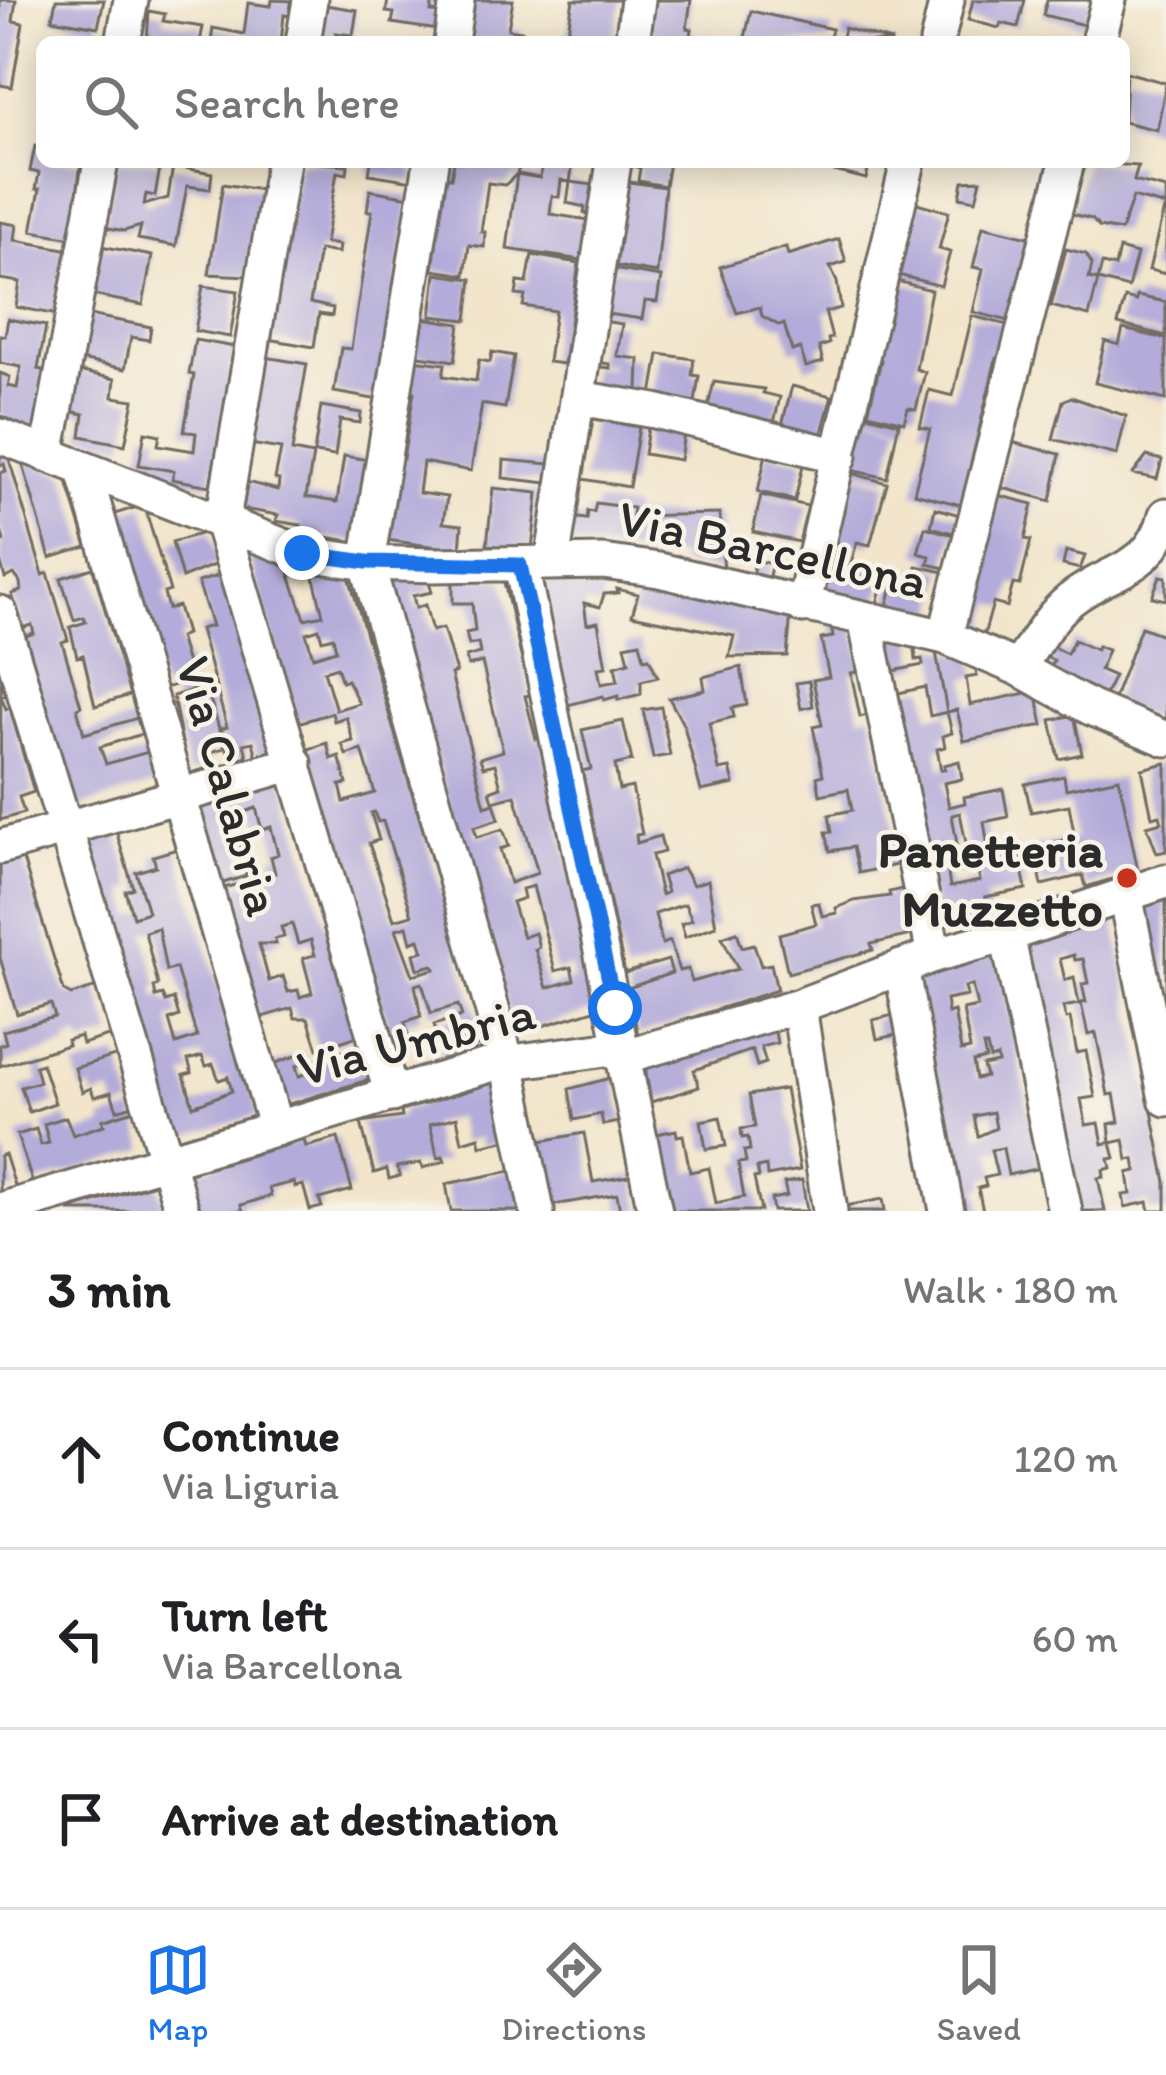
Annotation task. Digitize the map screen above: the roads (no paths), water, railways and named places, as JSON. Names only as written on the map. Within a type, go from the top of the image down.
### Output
[{"type":"street","points":[[124,36],[131,0]]},
{"type":"street","points":[[304,36],[310,0]]},
{"type":"street","points":[[452,36],[458,0]]},
{"type":"street","points":[[633,36],[638,0]]},
{"type":"street","points":[[938,36],[947,0]]},
{"type":"street","points":[[1100,36],[1109,0]]},
{"type":"street","points":[[47,455],[100,168]]},
{"type":"street","points":[[282,168],[222,525],[392,1095]]},
{"type":"street","points":[[430,168],[367,562],[507,1062],[537,1211]]},
{"type":"street","points":[[613,168],[579,398],[536,564],[655,1211]]},
{"type":"street","points":[[803,606],[907,168]]},
{"type":"street","points":[[945,637],[1065,168]]},
{"type":"street","points":[[579,398],[655,411],[840,456]]},
{"type":"street","name":"Via Barcellona","points":[[0,436],[302,553],[367,562],[603,562],[945,637],[1166,739]]},
{"type":"street","name":"Via Calabria","points":[[83,471],[276,1129]]},
{"type":"street","points":[[1018,668],[1055,614],[1073,597],[1138,562],[1160,540],[1166,515]]},
{"type":"street","points":[[0,614],[182,1211]]},
{"type":"street","points":[[865,619],[934,955]]},
{"type":"street","points":[[0,847],[295,763]]},
{"type":"street","name":"Via Umbria","points":[[0,1210],[32,1206],[507,1062],[607,1049],[625,1056],[799,1006],[934,955],[1166,881]]},
{"type":"street","points":[[1125,894],[1166,1099]]},
{"type":"street","points":[[1007,935],[1065,1211]]},
{"type":"street","points":[[901,968],[947,1211]]},
{"type":"street","points":[[799,1006],[830,1211]]},
{"type":"place","name":"Panetteria Muzzetto","points":[[1127,878]]}]
